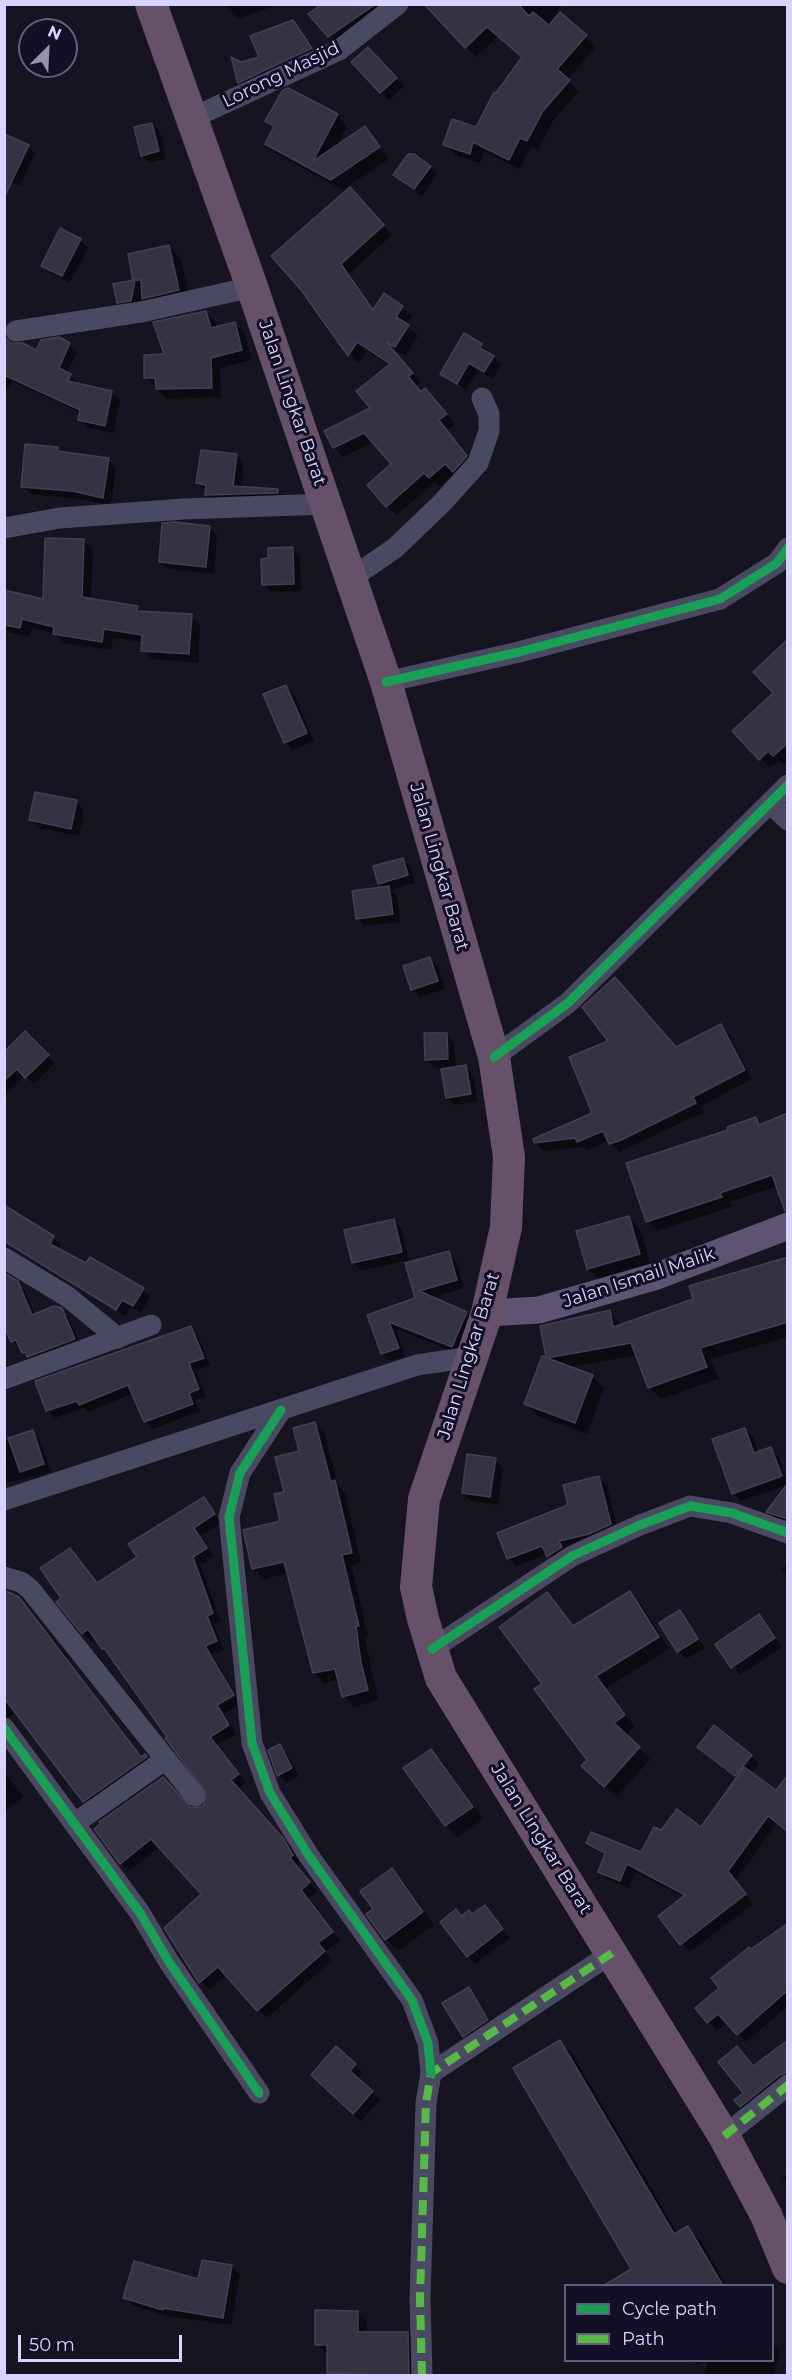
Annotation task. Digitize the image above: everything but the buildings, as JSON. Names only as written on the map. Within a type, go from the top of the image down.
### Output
[{"type":"highway","name":"Jalan Lingkar Barat","points":[[151,4],[190,119],[252,287],[386,682],[494,1057],[509,1157],[506,1227],[487,1313],[424,1499],[416,1587],[432,1649],[441,1678],[724,2136],[766,2215],[788,2268]]},
{"type":"main road","name":"Jalan Ismail Malik","points":[[487,1313],[539,1310],[657,1276],[788,1226]]},
{"type":"street","name":"Lorong Masjid","points":[[190,119],[339,50],[398,4]]},
{"type":"street","points":[[16,331],[141,312],[252,287]]},
{"type":"street","points":[[350,579],[395,548],[441,504],[478,463],[489,431],[489,414],[482,398]]},
{"type":"street","points":[[4,528],[60,518],[184,509],[327,504]]},
{"type":"street","points":[[386,682],[519,652],[720,599],[777,562],[788,548]]},
{"type":"street","points":[[494,1057],[568,1003],[788,785]]},
{"type":"street","points":[[771,804],[788,820]]},
{"type":"street","points":[[4,1258],[68,1297],[118,1338]]},
{"type":"street","points":[[4,1379],[151,1325]]},
{"type":"street","points":[[6,1495],[281,1410],[417,1365],[471,1357]]},
{"type":"street","points":[[281,1410],[240,1473],[229,1517],[252,1743],[270,1793],[412,2000],[428,2043],[431,2073],[425,2126],[420,2298],[422,2376]]},
{"type":"street","points":[[432,1649],[572,1556],[640,1525],[690,1506],[732,1513],[788,1533]]},
{"type":"street","points":[[4,1578],[13,1578],[30,1589],[195,1796]]},
{"type":"street","points":[[4,1728],[140,1913],[169,1962],[259,2093]]},
{"type":"street","points":[[75,1823],[166,1759]]},
{"type":"street","points":[[431,2073],[612,1953]]},
{"type":"street","points":[[724,2136],[788,2085]]},
{"type":"marked path","points":[[422,2376],[420,2298],[426,2103],[431,2073],[612,1953]]},
{"type":"marked path","points":[[724,2136],[788,2085]]},
{"type":"cycle path","points":[[386,682],[519,652],[720,599],[777,563],[788,548]]},
{"type":"cycle path","points":[[494,1057],[568,1003],[788,785]]},
{"type":"cycle path","points":[[281,1410],[240,1473],[229,1517],[252,1743],[270,1793],[309,1856],[412,2000],[428,2043],[431,2073]]},
{"type":"cycle path","points":[[432,1649],[572,1556],[640,1525],[690,1506],[732,1513],[788,1533]]},
{"type":"cycle path","points":[[4,1728],[140,1913],[169,1962],[259,2093]]}]
